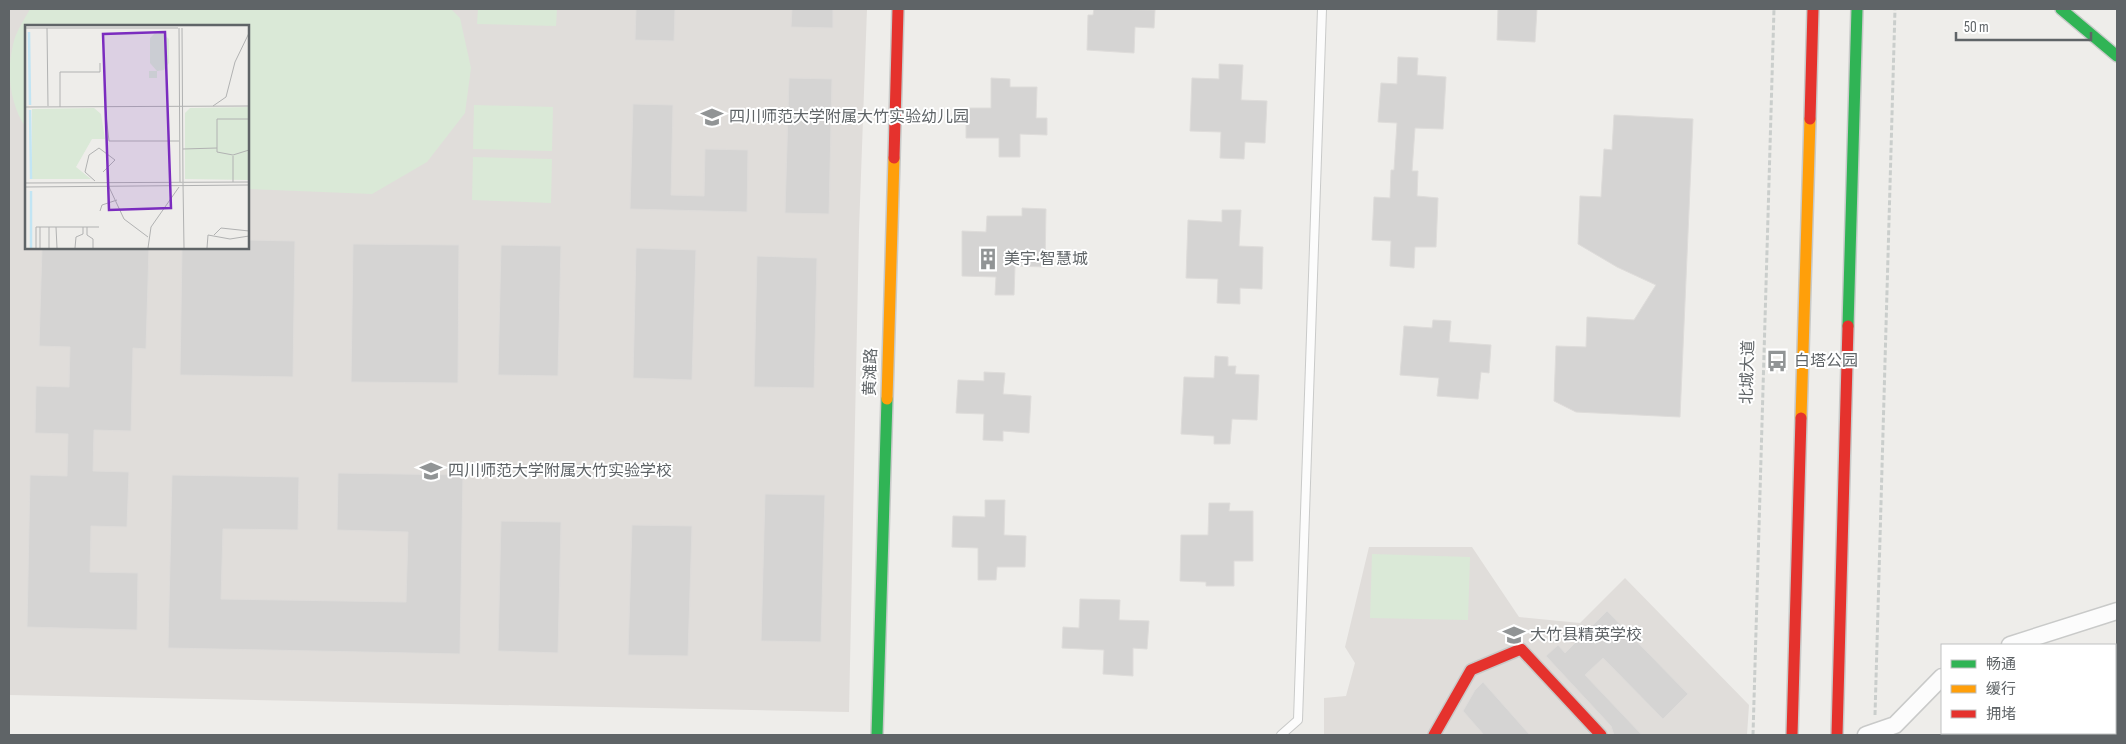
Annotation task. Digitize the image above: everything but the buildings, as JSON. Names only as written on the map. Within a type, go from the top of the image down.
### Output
[{"type":"main road","name":"黄滩路","points":[[876,735],[898,9]]},
{"type":"main road","points":[[1792,735],[1813,9]]},
{"type":"main road","points":[[1836,735],[1857,9]]},
{"type":"main road","points":[[2062,9],[2117,56]]},
{"type":"main road","points":[[1434,735],[1471,670],[1521,649],[1601,735]]},
{"type":"street","points":[[2013,644],[2117,611]]},
{"type":"street","points":[[1870,734],[1895,725],[1941,678]]},
{"type":"lane","points":[[1281,735],[1298,720],[1322,9]]},
{"type":"path","name":"北城大道","points":[[1753,735],[1774,9]]},
{"type":"path","points":[[1870,734],[1895,9]]},
{"type":"shaded area","name":"四川师范大学附属大竹实验学校","points":[[9,9],[867,9],[859,230],[849,712],[9,695]]},
{"type":"shaded area","name":"大竹县精英学校","points":[[1369,547],[1472,547],[1519,617],[1580,623],[1625,578],[1749,705],[1747,735],[1324,735],[1324,698],[1346,696],[1355,663],[1345,647]]},
{"type":"green space","points":[[30,9],[451,9],[460,18],[471,68],[465,113],[427,162],[372,194],[249,189],[249,25],[25,25],[25,126],[16,109],[10,77],[14,40]]},
{"type":"green space","points":[[478,9],[557,9],[556,26],[477,24]]},
{"type":"green space","points":[[474,105],[553,107],[552,151],[473,149]]},
{"type":"green space","points":[[473,157],[552,159],[551,203],[472,200]]},
{"type":"green space","points":[[1372,554],[1470,557],[1468,620],[1370,618]]},
{"type":"traffic: fast","points":[[1848,326],[1857,9]]},
{"type":"traffic: fast","points":[[2061,9],[2117,56]]},
{"type":"traffic: fast","points":[[877,735],[887,399]]},
{"type":"traffic: slow","points":[[1801,418],[1810,119]]},
{"type":"traffic: slow","points":[[887,399],[894,158]]},
{"type":"traffic: jam","points":[[894,158],[898,9]]},
{"type":"traffic: jam","points":[[1810,119],[1813,9]]},
{"type":"traffic: jam","points":[[1837,735],[1848,326]]},
{"type":"traffic: jam","points":[[1792,735],[1801,418]]},
{"type":"traffic: jam","points":[[1434,735],[1471,670],[1521,649],[1601,735]]},
{"type":"place","name":"四川师范大学附属大竹实验幼儿园","points":[[712,117]]},
{"type":"place","name":"美宇•智慧城","points":[[988,259]]},
{"type":"place","name":"白塔公园","points":[[1777,361]]},
{"type":"place","name":"四川师范大学附属大竹实验学校","points":[[431,471]]},
{"type":"place","name":"大竹县精英学校","points":[[1514,635]]}]
